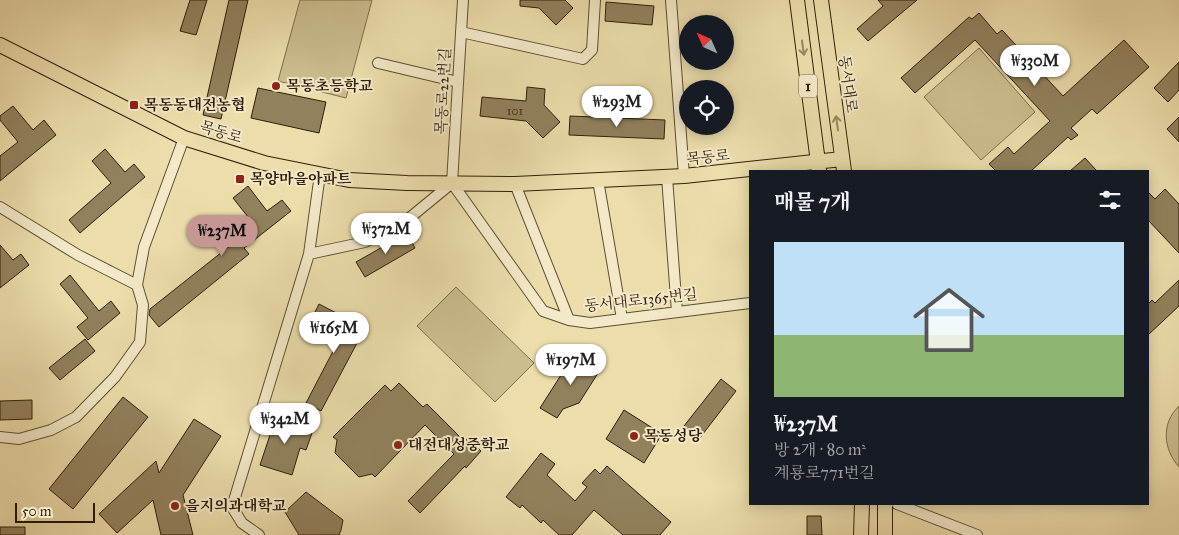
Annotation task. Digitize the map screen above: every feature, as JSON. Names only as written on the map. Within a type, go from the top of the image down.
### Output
[{"type":"main road","name":"1","points":[[797,0],[819,167]]},
{"type":"main road","name":"동서대로","points":[[821,0],[843,165]]},
{"type":"main road","name":"목동로","points":[[0,45],[184,138],[264,163],[349,180],[515,184],[749,172]]},
{"type":"main road","name":"목동로","points":[[774,170],[843,165]]},
{"type":"main road","points":[[860,535],[862,505]]},
{"type":"main road","points":[[885,505],[885,535]]},
{"type":"street","name":"목동로22번길","points":[[452,183],[463,0]]},
{"type":"street","points":[[461,32],[583,59],[592,50],[594,0]]},
{"type":"street","points":[[671,0],[684,176]]},
{"type":"street","points":[[378,63],[458,82]]},
{"type":"street","points":[[0,437],[19,440],[51,430],[76,417],[115,377],[140,342],[143,305],[137,285],[144,247],[184,138]]},
{"type":"street","points":[[259,535],[242,522],[232,507],[309,254],[320,174]]},
{"type":"street","name":"목동로","points":[[667,177],[677,312]]},
{"type":"street","points":[[598,180],[622,319]]},
{"type":"street","points":[[309,254],[366,242],[407,220],[452,183]]},
{"type":"street","name":"동서대로1365번길","points":[[452,183],[543,311],[569,320],[590,323],[749,303]]},
{"type":"street","points":[[515,184],[569,320]]},
{"type":"street","points":[[0,207],[78,255],[137,285]]},
{"type":"street","points":[[899,505],[977,535]]},
{"type":"shaded area","points":[[300,0],[372,0],[346,98],[278,81]]},
{"type":"shaded area","points":[[979,48],[1035,112],[981,160],[924,97]]},
{"type":"shaded area","points":[[456,287],[534,363],[495,402],[417,326]]},
{"type":"shaded area","points":[[1179,406],[1179,467],[1170,452],[1166,436],[1169,420]]},
{"type":"building","points":[[190,0],[207,0],[196,35],[180,31]]},
{"type":"building","points":[[229,0],[248,0],[221,119],[203,115]]},
{"type":"building","points":[[520,0],[565,0],[573,8],[556,25],[539,8],[520,6]]},
{"type":"building","points":[[878,0],[917,0],[868,41],[857,29],[883,6]]},
{"type":"building","points":[[606,2],[654,6],[652,25],[605,21]]},
{"type":"building","points":[[979,13],[997,34],[1002,30],[1063,96],[1124,40],[1149,67],[1097,114],[1092,109],[1071,128],[1078,135],[1071,140],[1068,137],[1032,170],[995,170],[989,164],[1008,147],[1014,154],[1050,121],[975,40],[915,93],[901,78],[969,17],[972,19]]},
{"type":"building","points":[[1179,62],[1179,90],[1168,102],[1154,88]]},
{"type":"building","points":[[527,87],[545,89],[544,105],[560,122],[543,138],[526,121],[480,116],[482,97],[526,101]]},
{"type":"building","points":[[258,88],[326,102],[319,133],[251,118]]},
{"type":"building","points":[[13,106],[33,130],[44,120],[56,135],[0,181],[0,156],[18,142],[0,120],[0,116]]},
{"type":"building","points":[[570,116],[665,120],[664,139],[569,135]]},
{"type":"building","points":[[1179,117],[1179,142],[1167,129]]},
{"type":"building","points":[[105,149],[125,172],[134,164],[145,177],[80,233],[69,220],[111,183],[92,161]]},
{"type":"building","points":[[1085,158],[1096,170],[1071,170]]},
{"type":"building","points":[[248,186],[267,211],[282,200],[291,211],[244,248],[249,254],[159,327],[149,315],[150,309],[246,233],[243,229],[252,222],[233,198]]},
{"type":"building","points":[[1165,189],[1179,204],[1179,253],[1149,221],[1149,193],[1155,199]]},
{"type":"building","points":[[407,233],[415,248],[365,277],[356,262]]},
{"type":"building","points":[[0,245],[13,260],[21,254],[29,265],[0,288]]},
{"type":"building","points":[[70,275],[99,311],[111,301],[120,313],[88,340],[77,327],[88,318],[60,284]]},
{"type":"building","points":[[1179,280],[1179,306],[1149,334],[1149,303],[1152,300],[1155,303]]},
{"type":"building","points":[[319,304],[365,328],[321,411],[306,403],[342,334],[312,318]]},
{"type":"building","points":[[85,339],[95,351],[60,380],[49,368]]},
{"type":"building","points":[[575,353],[600,370],[579,403],[563,409],[557,418],[540,408]]},
{"type":"building","points":[[721,379],[736,391],[699,439],[684,426]]},
{"type":"building","points":[[399,383],[423,407],[427,404],[464,441],[468,438],[481,451],[420,513],[408,501],[454,454],[425,425],[375,477],[372,474],[359,477],[335,453],[337,440],[333,437],[385,385],[391,391]]},
{"type":"building","points":[[123,397],[148,417],[73,509],[49,489]]},
{"type":"building","points":[[32,400],[32,419],[0,420],[0,401]]},
{"type":"building","name":"목동성당","points":[[624,410],[662,434],[644,463],[606,439]]},
{"type":"building","points":[[277,414],[296,420],[295,423],[309,428],[308,432],[312,433],[306,450],[300,448],[292,475],[260,465]]},
{"type":"building","points":[[194,419],[221,436],[183,495],[193,535],[161,535],[153,500],[117,533],[99,514],[156,461],[159,473]]},
{"type":"building","points":[[541,453],[555,464],[547,475],[575,501],[587,487],[582,483],[595,469],[600,474],[607,466],[671,522],[660,535],[623,535],[594,510],[572,535],[559,535],[543,520],[541,523],[522,505],[520,508],[506,497]]},
{"type":"building","points":[[306,492],[343,520],[339,535],[299,535],[285,512]]},
{"type":"building","points":[[807,516],[821,516],[822,535],[807,535]]},
{"type":"building","points":[[0,527],[25,527],[25,535],[0,535]]},
{"type":"place","name":"목동초등학교","points":[[276,86]]},
{"type":"place","name":"목동동대전농협","points":[[134,105]]},
{"type":"place","name":"목양마을아파트","points":[[240,179]]},
{"type":"place","name":"목동성당","points":[[634,436]]},
{"type":"place","name":"대전대성중학교","points":[[398,445]]},
{"type":"place","name":"을지의과대학교","points":[[175,506]]}]
